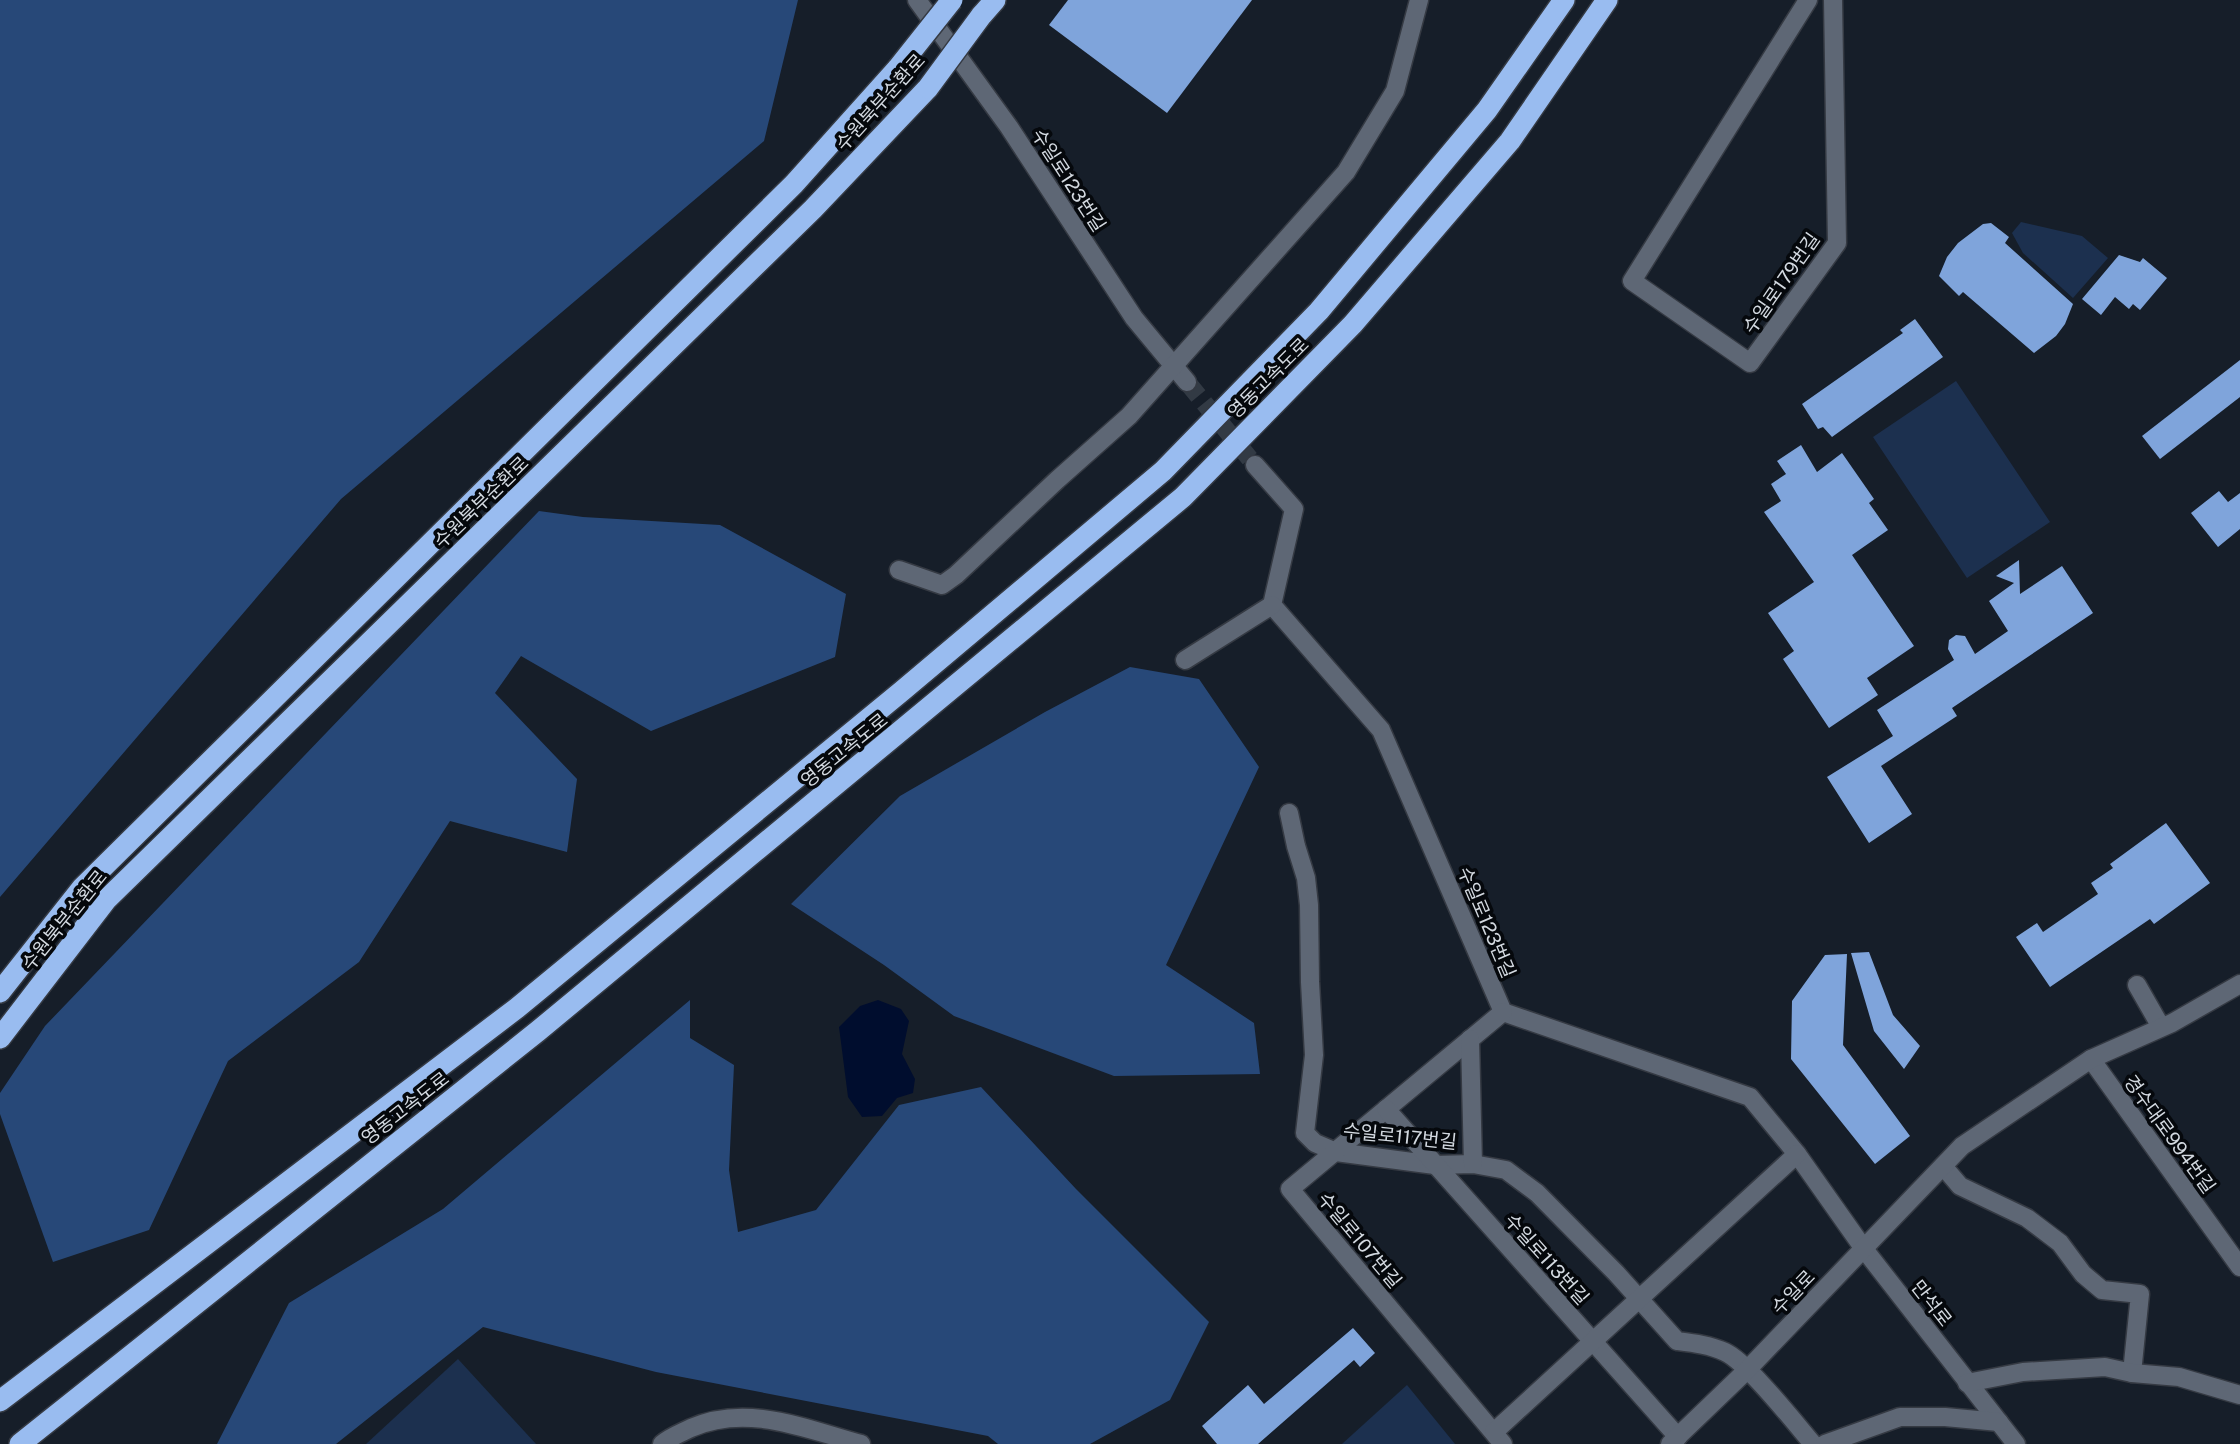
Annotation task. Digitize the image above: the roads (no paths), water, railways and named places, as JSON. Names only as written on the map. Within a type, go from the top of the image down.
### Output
[{"type":"highway","name":"수원북부순환로","points":[[0,992],[82,888],[794,184],[898,68],[952,0]]},
{"type":"highway","name":"영동고속도로","points":[[4,1398],[517,1008],[902,691],[1163,471],[1320,311],[1487,110],[1564,0]]},
{"type":"highway","name":"영동고속도로","points":[[26,1439],[538,1031],[1183,497],[1353,324],[1510,141],[1607,0]]},
{"type":"highway","name":"수원북부순환로","points":[[0,1038],[106,900],[813,209],[928,88],[988,8]]},
{"type":"street","name":"수일로123번길","points":[[917,0],[1009,127],[1134,318],[1187,382]]},
{"type":"street","points":[[899,570],[942,585],[956,575],[1129,416],[1176,366],[1346,172],[1395,91],[1419,0]]},
{"type":"street","name":"수일로179번길","points":[[1808,0],[1632,281],[1750,363],[1838,243],[1832,0]]},
{"type":"street","points":[[1185,660],[1272,605],[1294,509],[1255,466]]},
{"type":"street","name":"수일로123번길","points":[[1272,605],[1381,730],[1503,1012]]},
{"type":"street","name":"수일로117번길","points":[[1289,813],[1306,878],[1309,905],[1314,1055],[1306,1133],[1315,1143],[1336,1152],[1435,1165],[1473,1164],[1506,1170],[1537,1193],[1677,1341],[1709,1346],[1728,1353],[1747,1370],[1813,1444]]},
{"type":"street","name":"수일로","points":[[1674,1440],[1747,1370],[1962,1146],[2091,1059],[2161,1027],[2240,984]]},
{"type":"street","points":[[2137,985],[2161,1027]]},
{"type":"street","points":[[1503,1012],[1750,1097],[1797,1154],[1864,1249]]},
{"type":"street","name":"수일로107번길","points":[[1503,1012],[1290,1189],[1499,1438],[1593,1342]]},
{"type":"street","points":[[1470,1039],[1473,1164]]},
{"type":"street","name":"경수대로994번길","points":[[2091,1059],[2240,1267]]},
{"type":"street","name":"수일로113번길","points":[[1386,1110],[1593,1342],[1674,1440]]},
{"type":"street","points":[[1593,1342],[1797,1154]]},
{"type":"street","points":[[1943,1166],[1960,1186],[2027,1218],[2060,1243],[2083,1274],[2102,1290],[2140,1294],[2132,1373]]},
{"type":"street","name":"만석로","points":[[1864,1249],[2016,1444]]},
{"type":"street","points":[[1967,1384],[2023,1372],[2105,1367],[2132,1373],[2179,1377],[2240,1395]]},
{"type":"street","points":[[662,1444],[705,1422],[736,1416],[769,1419],[861,1444]]},
{"type":"street","points":[[1825,1444],[1900,1417],[1945,1417],[1999,1422]]},
{"type":"tunnel","points":[[1187,382],[1255,465]]}]
